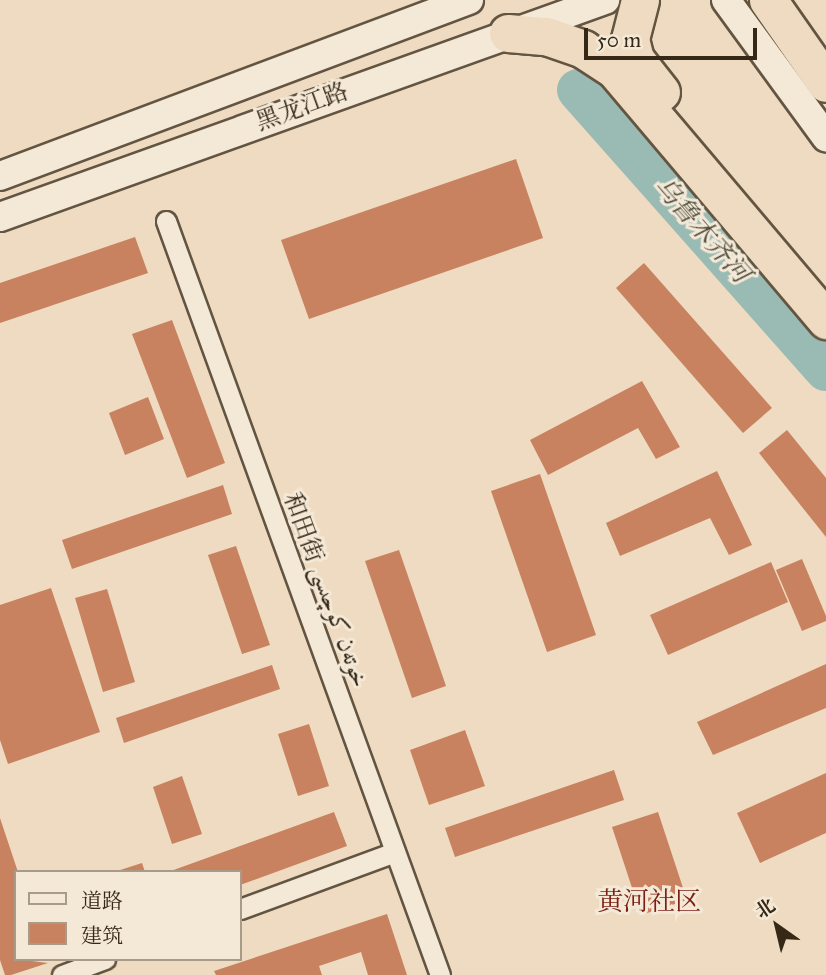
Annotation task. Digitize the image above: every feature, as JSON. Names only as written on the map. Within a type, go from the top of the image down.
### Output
[{"type":"highway","points":[[640,0],[630,39],[635,59],[826,293]]},
{"type":"highway","points":[[768,0],[826,83]]},
{"type":"highway","points":[[508,33],[547,36],[583,49],[614,69],[826,320]]},
{"type":"main road","name":"黑龙江路","points":[[0,176],[469,0]]},
{"type":"main road","name":"黑龙江路","points":[[0,217],[605,0]]},
{"type":"main road","points":[[726,0],[826,137]]},
{"type":"street","name":"和田街 خوتەن كوچىسى","points":[[166,221],[440,975]]},
{"type":"street","points":[[242,908],[395,852]]},
{"type":"street","points":[[62,975],[100,961]]},
{"type":"building","points":[[516,159],[543,238],[309,319],[281,240]]},
{"type":"building","points":[[135,237],[148,273],[0,323],[0,283]]},
{"type":"building","points":[[644,263],[772,408],[743,433],[616,288]]},
{"type":"building","points":[[172,320],[225,463],[187,478],[132,334]]},
{"type":"building","points":[[642,381],[680,447],[656,459],[638,428],[548,475],[530,440]]},
{"type":"building","points":[[148,397],[164,439],[125,455],[109,413]]},
{"type":"building","points":[[787,430],[826,478],[826,537],[759,453]]},
{"type":"building","points":[[717,471],[752,545],[729,555],[710,518],[620,556],[606,523]]},
{"type":"building","points":[[540,474],[596,635],[547,652],[491,491]]},
{"type":"building","points":[[223,485],[232,514],[72,569],[62,540]]},
{"type":"building","points":[[236,546],[270,645],[242,654],[208,555]]},
{"type":"building","points":[[399,550],[446,686],[412,698],[365,561]]},
{"type":"building","points":[[802,559],[826,621],[802,631],[776,570]]},
{"type":"building","points":[[771,562],[788,602],[668,655],[650,615]]},
{"type":"building","points":[[51,588],[100,732],[8,764],[0,740],[0,605]]},
{"type":"building","points":[[107,589],[135,682],[103,692],[75,598]]},
{"type":"building","points":[[826,664],[826,708],[713,755],[697,722]]},
{"type":"building","points":[[272,665],[280,689],[124,743],[116,718]]},
{"type":"building","points":[[309,724],[329,786],[298,796],[278,734]]},
{"type":"building","points":[[465,730],[485,786],[429,805],[410,750]]},
{"type":"building","points":[[614,770],[624,800],[455,857],[445,828]]},
{"type":"building","points":[[826,773],[826,833],[760,863],[737,813]]},
{"type":"building","points":[[182,776],[202,834],[172,844],[153,787]]},
{"type":"building","points":[[334,812],[347,846],[242,884],[242,870],[174,870]]},
{"type":"building","points":[[658,812],[687,900],[641,915],[612,827]]},
{"type":"building","points":[[0,818],[17,870],[14,870],[14,961],[48,963],[5,975],[0,960]]},
{"type":"building","points":[[142,863],[144,870],[120,870]]},
{"type":"building","points":[[387,914],[407,975],[368,975],[361,952],[319,966],[322,975],[216,975],[214,971]]},
{"type":"waterway","name":"乌鲁木齐河","points":[[578,90],[826,370]]},
{"type":"district","name":"黄河社区","points":[[649,902]]}]
